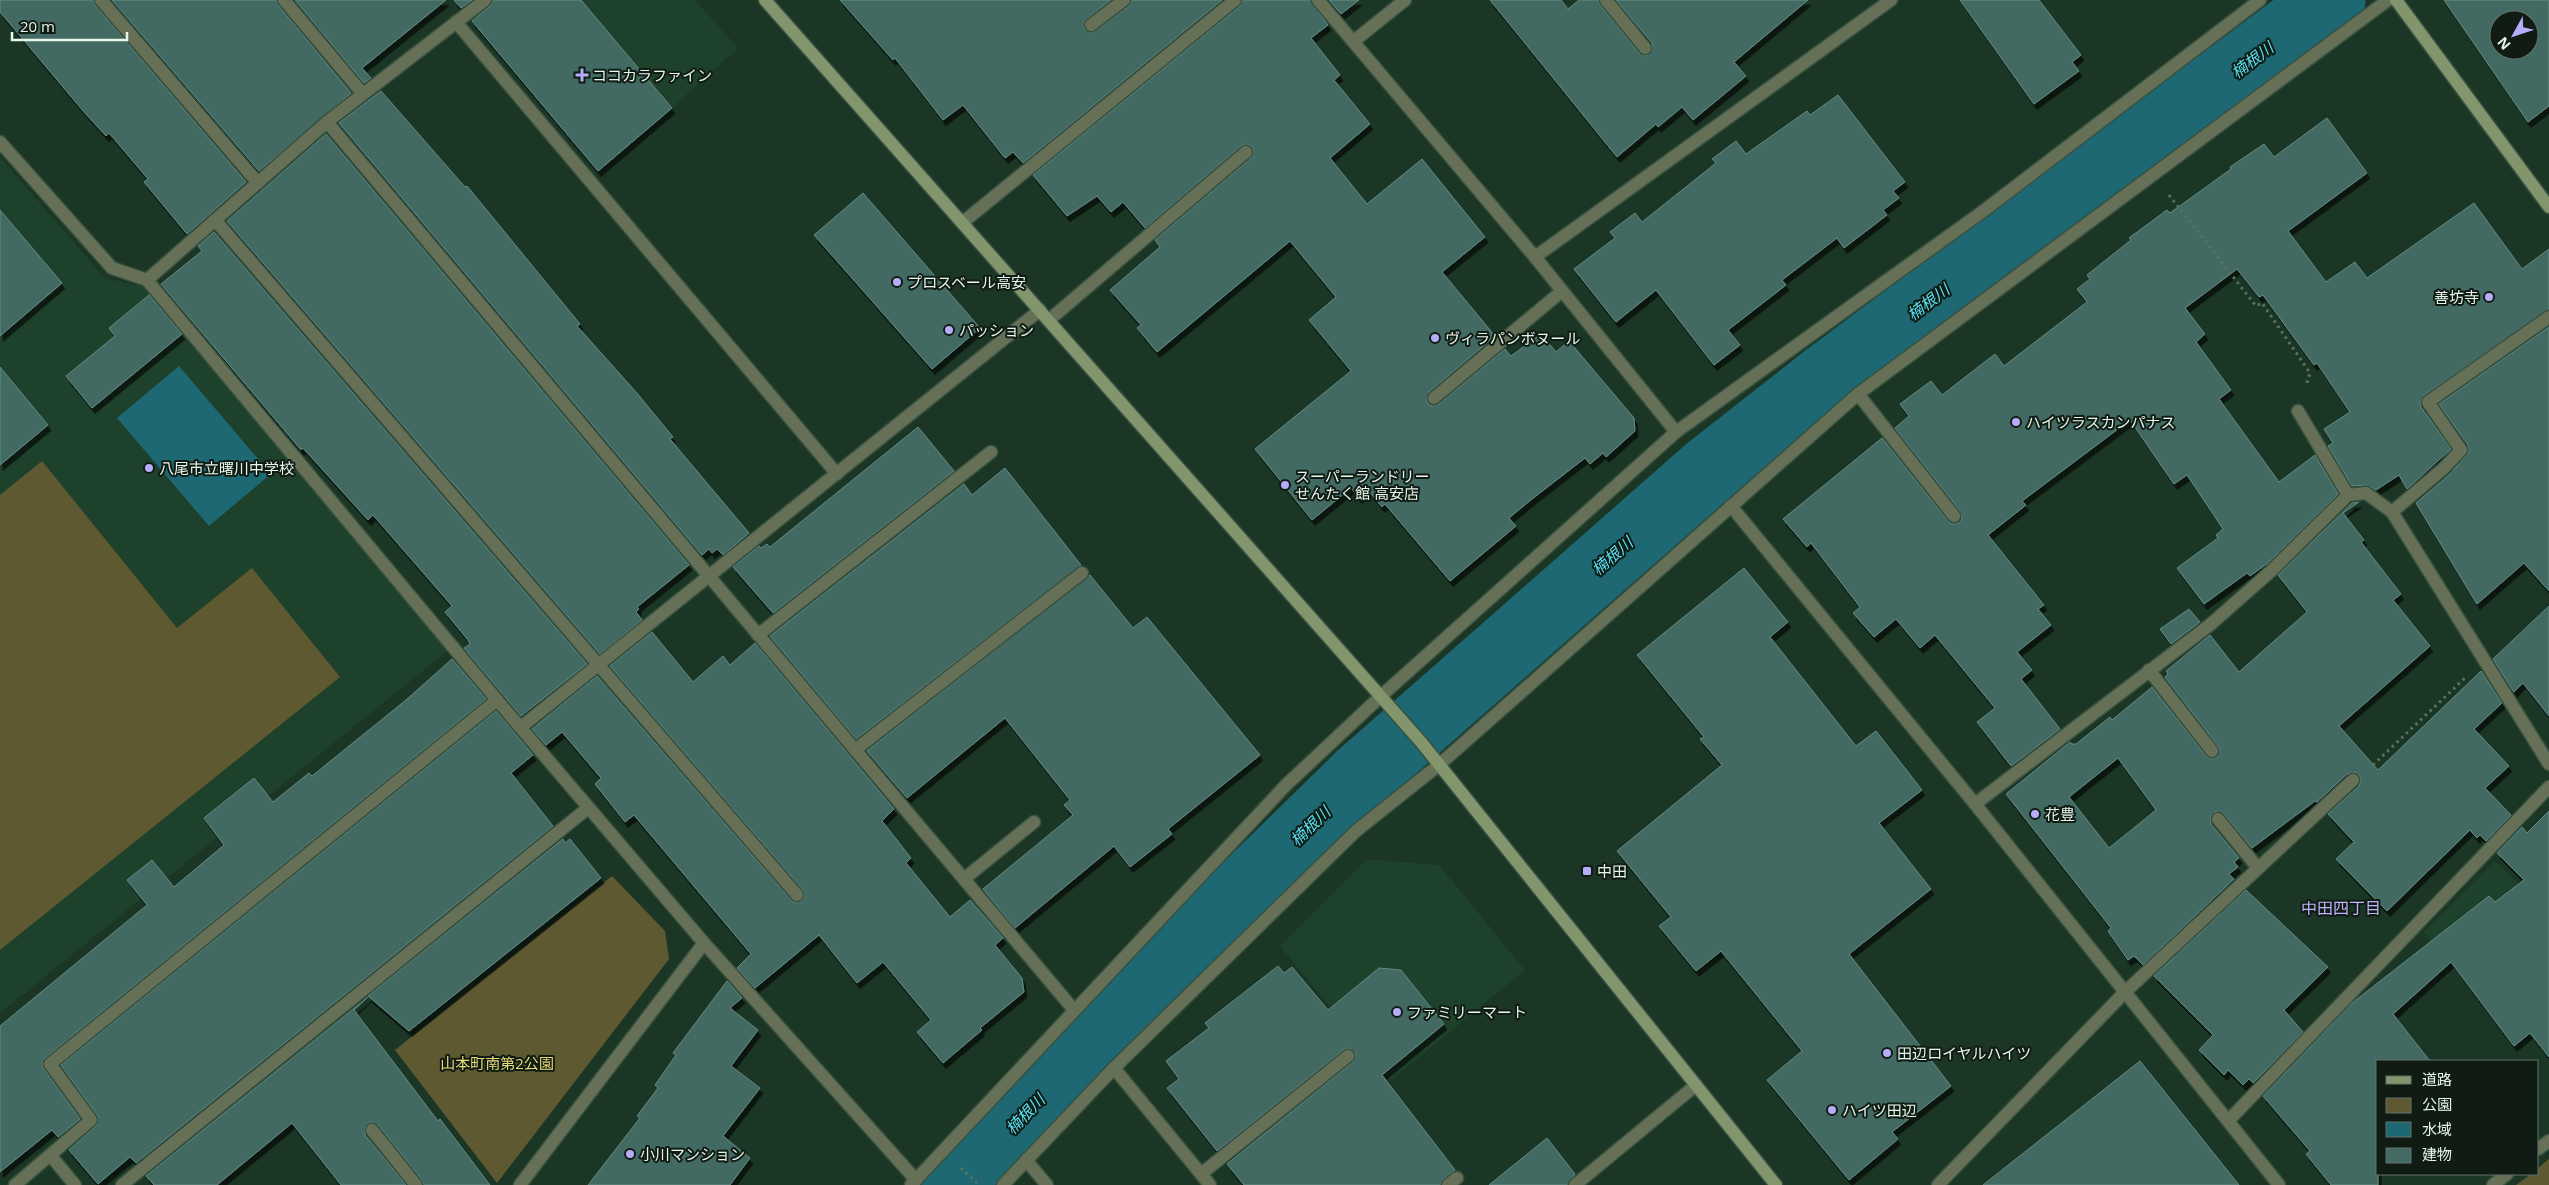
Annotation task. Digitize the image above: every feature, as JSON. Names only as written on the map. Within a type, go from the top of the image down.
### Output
[{"type":"street","points":[[101,0],[258,183]]},
{"type":"street","points":[[284,0],[363,94]]},
{"type":"street","points":[[147,280],[327,122],[485,0]]},
{"type":"street","points":[[765,0],[1440,764],[1776,1185]]},
{"type":"street","points":[[1091,25],[1124,0]]},
{"type":"street","points":[[962,223],[1235,0]]},
{"type":"street","points":[[1318,0],[1354,40],[1535,258],[1676,432]]},
{"type":"street","points":[[1354,40],[1405,0]]},
{"type":"street","points":[[1606,0],[1645,48]]},
{"type":"street","points":[[1535,258],[1891,0]]},
{"type":"street","points":[[0,142],[112,268],[147,280],[588,808],[914,1182],[1286,785],[1381,696],[1676,432],[1982,212],[2260,0]]},
{"type":"street","points":[[1003,1185],[1114,1068],[1356,831],[1440,764],[1858,394],[2388,0]]},
{"type":"street","points":[[2396,0],[2549,207]]},
{"type":"street","points":[[456,22],[837,474]]},
{"type":"street","points":[[327,122],[1074,1010]]},
{"type":"street","points":[[520,727],[708,575],[1045,315],[1246,152]]},
{"type":"street","points":[[215,220],[797,895]]},
{"type":"street","points":[[1434,398],[1562,291]]},
{"type":"street","points":[[2392,512],[2444,468],[2461,450],[2428,402],[2549,316]]},
{"type":"street","points":[[1858,394],[1954,516]]},
{"type":"street","points":[[2298,411],[2348,495]]},
{"type":"street","points":[[758,635],[991,452]]},
{"type":"street","points":[[1975,804],[2211,624],[2277,565],[2348,495],[2366,493],[2392,512],[2549,764]]},
{"type":"street","points":[[1732,506],[1975,804],[2279,1185]]},
{"type":"street","points":[[855,750],[1082,573]]},
{"type":"street","points":[[2149,670],[2212,751]]},
{"type":"street","points":[[16,1185],[91,1120],[50,1064],[497,700]]},
{"type":"street","points":[[1938,1185],[2125,992],[2353,780]]},
{"type":"street","points":[[2228,1121],[2549,787]]},
{"type":"street","points":[[122,1185],[588,808]]},
{"type":"street","points":[[2218,819],[2258,868]]},
{"type":"street","points":[[964,879],[1034,822]]},
{"type":"street","points":[[520,1185],[704,943]]},
{"type":"street","points":[[1201,1174],[1348,1056]]},
{"type":"street","points":[[1114,1068],[1210,1185]]},
{"type":"street","points":[[1575,1185],[1696,1085]]},
{"type":"street","points":[[372,1130],[416,1185]]},
{"type":"street","points":[[2539,1148],[2549,1140]]},
{"type":"street","points":[[51,1156],[75,1185]]},
{"type":"street","points":[[1026,1160],[1047,1185]]},
{"type":"street","points":[[2492,1185],[2506,1175]]},
{"type":"path","points":[[2154,174],[2256,306],[2262,304],[2310,373],[2298,411]]},
{"type":"path","points":[[2353,780],[2363,775],[2484,660]]},
{"type":"shaded area","points":[[508,0],[695,0],[738,48],[600,173],[483,32]]},
{"type":"shaded area","name":"八尾市立曙川中学校","points":[[0,157],[105,278],[145,287],[451,648],[0,1013]]},
{"type":"shaded area","points":[[1367,859],[1439,865],[1525,970],[1391,1080],[1280,946]]},
{"type":"shaded area","points":[[2495,861],[2549,913],[2549,942],[2476,997],[2423,932]]},
{"type":"green space","points":[[42,461],[177,628],[252,568],[340,677],[0,950],[0,495]]},
{"type":"green space","name":"山本町南第2公園","points":[[612,876],[665,931],[669,959],[497,1183],[395,1050]]},
{"type":"green space","points":[[2549,1159],[2549,1185],[2516,1185],[2530,1175],[2539,1175],[2539,1167]]},
{"type":"water","points":[[179,366],[271,474],[209,526],[117,418]]},
{"type":"building","points":[[0,0],[93,0],[95,5],[246,182],[187,234],[144,182],[148,179],[109,133],[106,136],[84,112],[0,12]]},
{"type":"building","points":[[112,0],[276,0],[278,5],[351,93],[259,171]]},
{"type":"building","points":[[295,0],[446,0],[362,68],[371,78],[364,83]]},
{"type":"building","points":[[454,0],[472,0],[461,8]]},
{"type":"building","points":[[493,0],[581,0],[672,108],[598,171],[472,21],[490,6]]},
{"type":"building","points":[[840,0],[1111,0],[1084,21],[1084,29],[1092,33],[1129,6],[1132,0],[1222,0],[1023,163],[1013,152],[1005,158],[963,105],[943,120],[895,58],[893,60]]},
{"type":"building","points":[[1243,0],[1310,0],[1328,25],[1311,38],[1340,75],[1334,80],[1370,124],[1330,158],[1367,204],[1422,159],[1485,237],[1442,272],[1495,336],[1429,392],[1426,399],[1428,404],[1432,406],[1439,404],[1505,349],[1511,356],[1541,334],[1556,352],[1569,341],[1634,418],[1635,431],[1606,457],[1603,453],[1590,464],[1585,458],[1532,499],[1509,518],[1516,526],[1450,581],[1385,504],[1382,507],[1368,490],[1359,498],[1351,488],[1312,520],[1255,449],[1351,371],[1309,320],[1336,297],[1290,241],[1157,352],[1137,328],[1141,325],[1110,290],[1160,247],[1155,240],[1251,158],[1254,151],[1252,146],[1245,144],[1241,146],[1145,228],[1123,202],[1111,212],[1097,196],[1067,216],[1033,175],[1240,6]]},
{"type":"building","points":[[1329,0],[1359,0],[1341,14]]},
{"type":"building","points":[[1490,0],[1561,0],[1568,9],[1579,0],[1598,0],[1639,53],[1646,56],[1652,51],[1652,43],[1616,0],[1808,0],[1734,62],[1746,76],[1693,120],[1682,107],[1658,127],[1656,124],[1617,157]]},
{"type":"building","points":[[1960,0],[2039,0],[2081,55],[2072,62],[2079,71],[2034,104]]},
{"type":"building","points":[[2444,0],[2549,0],[2549,106],[2528,122]]},
{"type":"building","points":[[381,91],[465,187],[467,186],[580,324],[577,326],[636,392],[673,437],[670,439],[749,533],[723,555],[717,549],[712,553],[709,549],[702,555],[339,123]]},
{"type":"building","points":[[1838,95],[1905,182],[1893,191],[1899,198],[1883,210],[1887,215],[1844,248],[1837,238],[1782,280],[1786,285],[1728,330],[1740,345],[1714,365],[1656,290],[1616,322],[1574,269],[1615,238],[1610,232],[1635,213],[1642,222],[1716,163],[1712,159],[1736,141],[1746,154],[1807,111],[1810,115]]},
{"type":"building","points":[[2327,118],[2367,173],[2288,231],[2326,282],[2355,262],[2367,278],[2474,203],[2522,269],[2549,249],[2549,309],[2423,396],[2420,402],[2421,407],[2451,449],[2407,489],[2399,475],[2376,490],[2366,485],[2352,486],[2328,446],[2333,443],[2324,429],[2350,412],[2317,363],[2314,365],[2263,295],[2259,297],[2237,269],[2185,308],[2205,334],[2196,342],[2231,390],[2219,399],[2279,482],[2315,455],[2338,494],[2268,563],[2250,576],[2247,573],[2204,604],[2177,568],[2218,538],[2216,535],[2223,529],[2187,475],[2174,484],[2130,420],[2022,501],[2026,505],[1988,535],[2044,605],[2038,609],[2051,625],[2017,652],[2032,670],[2021,679],[2060,729],[2011,766],[1977,722],[1995,708],[1935,635],[1920,648],[1896,619],[1874,637],[1853,613],[1860,607],[1811,543],[1807,547],[1783,519],[1882,438],[1948,521],[1951,524],[1959,523],[1962,519],[1960,511],[1895,428],[1909,416],[1900,404],[1931,381],[1942,395],[1995,354],[2004,366],[2087,302],[2077,289],[2090,279],[2087,275],[2131,240],[2129,238],[2167,210],[2170,213],[2231,169],[2230,167],[2264,144],[2274,157]]},
{"type":"building","points":[[326,134],[689,565],[637,607],[639,609],[636,612],[642,620],[600,654],[227,221]]},
{"type":"building","name":"プロスベール高安","points":[[863,193],[980,328],[932,369],[814,235]]},
{"type":"building","points":[[0,210],[62,283],[0,336]]},
{"type":"building","points":[[214,232],[587,664],[521,716],[464,648],[470,644],[468,640],[445,612],[452,606],[373,515],[368,520],[303,448],[301,450],[161,284],[202,251],[198,246]]},
{"type":"building","points":[[149,295],[182,334],[92,408],[66,376],[115,336],[109,328]]},
{"type":"building","points":[[2549,327],[2549,591],[2524,563],[2477,604],[2416,503],[2450,474],[2469,452],[2468,445],[2439,404]]},
{"type":"building","points":[[0,367],[48,425],[0,465]]},
{"type":"building","points":[[918,427],[954,471],[773,613],[733,567],[759,546],[761,548],[767,544],[770,547]]},
{"type":"building","points":[[1005,468],[1081,565],[856,739],[770,636],[964,484],[972,495]]},
{"type":"building","points":[[2359,502],[2343,513],[2364,540],[2361,542],[2401,594],[2393,600],[2430,646],[2339,726],[2378,770],[2481,671],[2502,703],[2474,729],[2509,766],[2485,788],[2511,815],[2486,841],[2480,835],[2477,838],[2470,830],[2387,911],[2336,859],[2354,842],[2328,814],[2359,786],[2361,778],[2356,772],[2347,774],[2317,802],[2315,801],[2252,848],[2224,814],[2216,811],[2210,817],[2211,824],[2239,858],[2234,862],[2238,867],[2229,874],[2234,879],[2143,965],[2134,956],[2128,960],[2108,931],[2111,928],[2006,794],[2070,742],[2076,744],[2110,717],[2112,720],[2152,687],[2206,756],[2213,759],[2217,757],[2220,750],[2218,746],[2165,677],[2168,674],[2166,671],[2210,635],[2239,672],[2307,612],[2278,575],[2352,503]],"holes":[[[2118,758],[2156,810],[2109,848],[2069,797]]]},
{"type":"building","points":[[1744,568],[1788,622],[1770,637],[1856,746],[1876,731],[1922,790],[1879,823],[1931,889],[1849,954],[1951,1086],[1892,1132],[1898,1139],[1849,1180],[1767,1080],[1802,1051],[1721,951],[1696,971],[1659,926],[1671,917],[1617,851],[1722,765],[1700,739],[1704,737],[1637,655]]},
{"type":"building","points":[[1090,575],[1133,628],[1147,617],[1260,755],[1168,829],[1172,834],[1130,867],[1114,846],[1015,928],[983,889],[1073,815],[1064,805],[1070,800],[1005,718],[907,798],[867,751]]},
{"type":"building","points":[[2549,606],[2549,716],[2523,683],[2514,692],[2493,659]]},
{"type":"building","points":[[2189,609],[2200,622],[2171,644],[2160,629]]},
{"type":"building","points":[[652,632],[693,682],[723,656],[730,665],[755,643],[894,809],[882,821],[911,858],[906,863],[950,917],[970,900],[1003,938],[995,945],[1022,978],[1024,992],[980,1028],[982,1030],[943,1063],[917,1032],[931,1020],[883,962],[857,983],[819,935],[755,988],[737,968],[751,954],[634,815],[625,822],[595,784],[601,778],[562,732],[546,745],[532,729],[597,676],[791,900],[795,903],[802,901],[805,897],[803,890],[610,666]]},
{"type":"building","points":[[452,659],[486,699],[45,1058],[42,1061],[43,1068],[80,1119],[58,1137],[52,1130],[0,1172],[0,1026],[147,905],[127,880],[152,860],[174,887],[224,845],[204,818],[254,778],[273,802],[309,773],[312,776],[406,700]]},
{"type":"building","points":[[496,711],[533,755],[511,773],[553,826],[136,1163],[130,1157],[98,1184],[69,1150],[96,1126],[99,1118],[61,1065]]},
{"type":"building","points":[[2549,811],[2549,1057],[2530,1033],[2514,1046],[2451,962],[2393,1014],[2429,1060],[2376,1060],[2376,1175],[2378,1175],[2378,1185],[2331,1185],[2306,1154],[2310,1151],[2263,1096],[2352,1003],[2489,896],[2495,902],[2524,880],[2497,853],[2522,827],[2527,833]]},
{"type":"building","points":[[563,839],[565,843],[570,839],[601,878],[409,1031],[368,996]]},
{"type":"building","points":[[2246,890],[2328,967],[2284,1010],[2303,1032],[2253,1083],[2249,1079],[2243,1085],[2228,1070],[2224,1075],[2199,1050],[2213,1035],[2154,976]]},
{"type":"building","points":[[1278,966],[1284,973],[1292,967],[1328,1010],[1379,968],[1401,970],[1444,1024],[1382,1075],[1455,1170],[1443,1179],[1440,1185],[1244,1185],[1227,1164],[1353,1062],[1356,1054],[1350,1048],[1343,1050],[1217,1151],[1167,1088],[1179,1079],[1166,1061],[1209,1028],[1205,1023]]},
{"type":"building","points":[[727,981],[742,998],[730,1008],[758,1030],[731,1066],[760,1088],[723,1136],[750,1158],[730,1185],[588,1185],[640,1118],[637,1116],[658,1088],[655,1085],[676,1055],[673,1053]]},
{"type":"building","points":[[368,997],[354,1010],[438,1121],[440,1119],[490,1185],[424,1185],[378,1125],[371,1122],[365,1127],[365,1135],[406,1185],[341,1185],[292,1123],[217,1185],[154,1185],[146,1176]]},
{"type":"building","points":[[2140,1061],[2239,1185],[1983,1185]]},
{"type":"building","points":[[1547,1138],[1575,1174],[1567,1185],[1489,1185]]},
{"type":"waterway","name":"楠根川","points":[[956,1185],[1183,950],[1361,776],[1709,470],[1830,375],[2331,0]]},
{"type":"place","name":"ココカラファイン","points":[[582,75]]},
{"type":"place","name":"プロスベール高安","points":[[897,282]]},
{"type":"place","name":"善坊寺","points":[[2489,297]]},
{"type":"place","name":"パッション","points":[[949,330]]},
{"type":"place","name":"ヴィラパンボヌール","points":[[1435,338]]},
{"type":"place","name":"ハイツラスカンパナス","points":[[2016,422]]},
{"type":"place","name":"八尾市立曙川中学校","points":[[149,468]]},
{"type":"place","name":"スーパーランドリー せんたく館 高安店","points":[[1285,485]]},
{"type":"place","name":"花豊","points":[[2035,814]]},
{"type":"place","name":"中田","points":[[1587,871]]},
{"type":"place","name":"ファミリーマート","points":[[1397,1012]]},
{"type":"place","name":"田辺ロイヤルハイツ","points":[[1887,1053]]},
{"type":"place","name":"ハイツ田辺","points":[[1832,1110]]},
{"type":"place","name":"小川マンション","points":[[630,1154]]},
{"type":"district","name":"中田四丁目","points":[[2341,908]]}]
